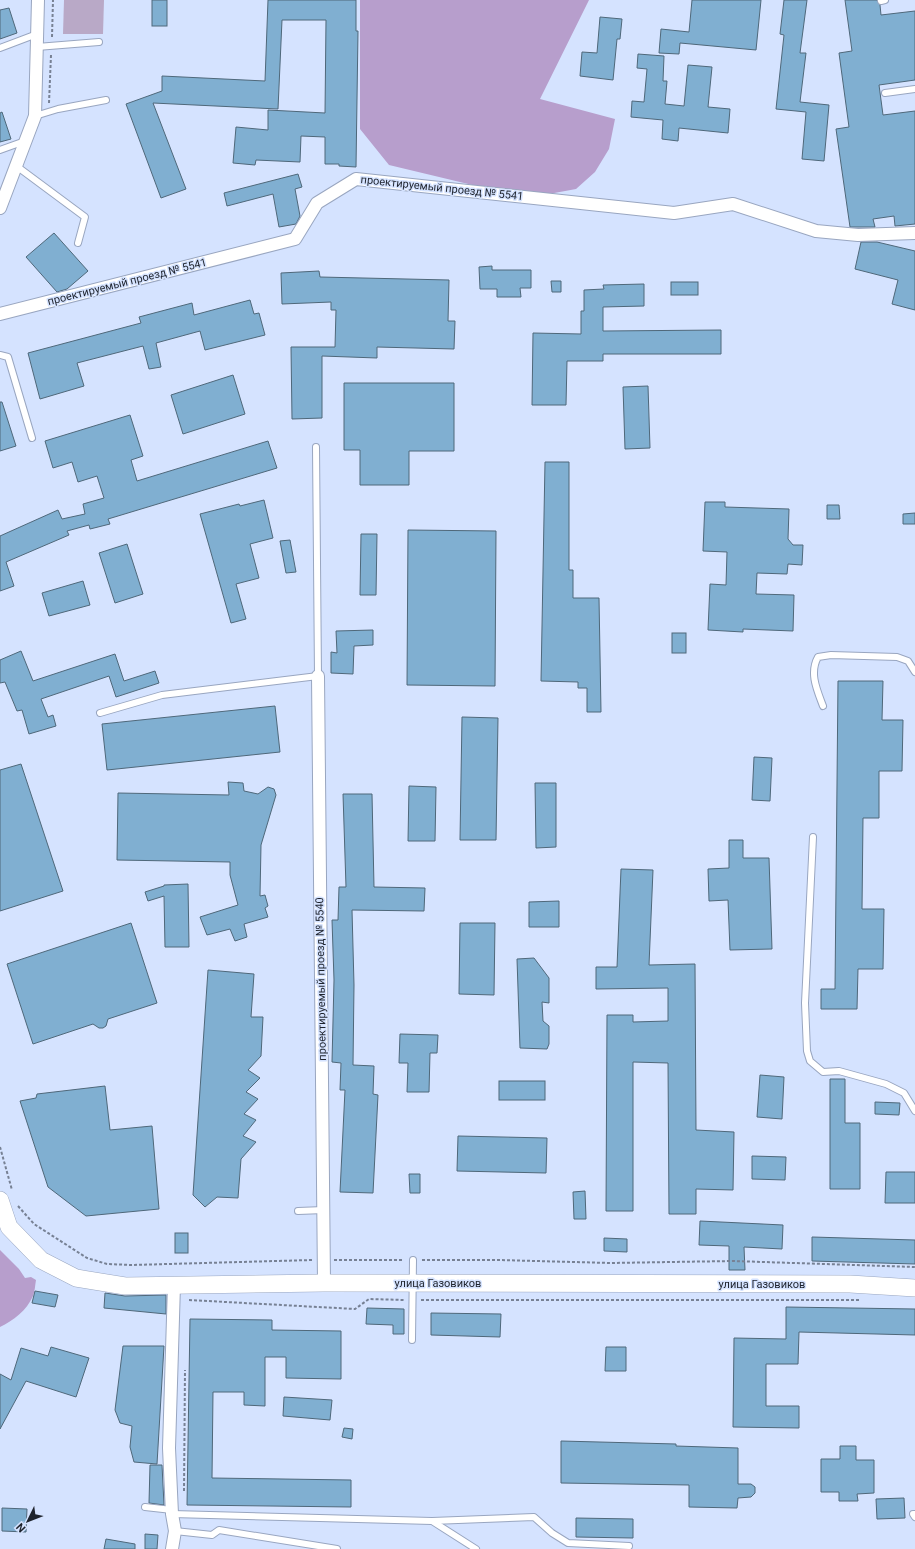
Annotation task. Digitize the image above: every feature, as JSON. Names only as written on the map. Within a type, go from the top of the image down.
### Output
[{"type":"street","points":[[0,208],[15,165],[35,116],[38,0]]},
{"type":"street","name":"проектируемый проезд № 5541","points":[[0,314],[295,239],[317,203],[356,179],[674,214],[733,204],[816,232],[858,235],[915,233]]},
{"type":"street","name":"проектируемый проезд № 5540","points":[[318,676],[324,1283]]},
{"type":"street","name":"улица Газовиков","points":[[10,1199],[4,1226],[41,1260],[76,1278],[125,1286],[324,1283],[843,1284],[915,1288]]},
{"type":"street","points":[[172,1549],[175,1531],[172,1512],[169,1448],[174,1285]]},
{"type":"lane","points":[[0,48],[37,34]]},
{"type":"lane","points":[[37,47],[99,42]]},
{"type":"lane","points":[[885,93],[915,89]]},
{"type":"lane","points":[[35,116],[45,112],[106,100]]},
{"type":"lane","points":[[0,150],[25,141]]},
{"type":"lane","points":[[15,165],[85,217],[78,243]]},
{"type":"lane","points":[[0,355],[8,357],[32,438]]},
{"type":"lane","points":[[100,713],[162,694],[318,676],[316,447]]},
{"type":"lane","points":[[823,706],[814,682],[814,665],[818,657],[831,655],[897,657],[908,661],[915,672]]},
{"type":"lane","points":[[813,837],[805,1003],[807,1051],[810,1061],[823,1072],[839,1071],[886,1084],[904,1093],[915,1111]]},
{"type":"lane","points":[[298,1211],[324,1210]]},
{"type":"lane","points":[[412,1340],[413,1260]]},
{"type":"lane","points":[[145,1507],[172,1512],[432,1521],[534,1517],[552,1533],[568,1543],[629,1546]]},
{"type":"lane","points":[[915,1514],[913,1514],[915,1517]]},
{"type":"lane","points":[[432,1521],[476,1549]]},
{"type":"lane","points":[[175,1531],[212,1535],[219,1530],[337,1549]]},
{"type":"path","points":[[0,1147],[10,1199],[34,1224],[87,1258],[107,1264],[132,1265],[324,1259],[498,1260],[611,1263],[734,1261],[915,1267]]},
{"type":"path","points":[[184,1491],[185,1366]]},
{"type":"shaded area","points":[[64,0],[104,0],[103,34],[63,34]]},
{"type":"shaded area","points":[[360,0],[589,0],[540,99],[615,119],[609,149],[595,172],[576,189],[527,198],[389,165],[360,129]]},
{"type":"shaded area","points":[[0,1250],[19,1269],[25,1278],[31,1277],[36,1280],[34,1294],[27,1306],[10,1322],[0,1327]]},
{"type":"building","points":[[152,0],[167,0],[167,26],[152,26]]},
{"type":"building","points":[[268,0],[356,0],[356,31],[358,31],[356,167],[339,166],[339,164],[325,164],[325,137],[301,136],[300,162],[256,160],[255,165],[233,163],[236,127],[268,130],[268,110],[325,113],[326,20],[282,20],[278,109],[153,103],[186,189],[161,198],[126,104],[162,91],[162,76],[265,81]]},
{"type":"building","points":[[692,0],[761,0],[756,50],[680,43],[679,54],[659,53],[661,29],[689,32]]},
{"type":"building","points":[[784,0],[807,0],[800,53],[806,53],[800,102],[829,105],[824,161],[802,159],[806,112],[776,109],[784,35],[780,34]]},
{"type":"building","points":[[845,0],[877,0],[880,5],[881,15],[915,11],[915,80],[879,85],[883,115],[915,111],[915,224],[895,226],[894,216],[873,219],[875,227],[850,227],[836,129],[849,127],[839,53],[852,51]]},
{"type":"building","points":[[9,8],[17,33],[0,39],[0,10]]},
{"type":"building","points":[[600,17],[622,19],[620,39],[617,39],[613,80],[580,76],[582,52],[597,53]]},
{"type":"building","points":[[638,54],[664,56],[663,81],[667,81],[665,104],[684,106],[688,65],[712,67],[708,107],[730,109],[728,133],[679,128],[678,141],[662,139],[663,120],[631,117],[632,101],[644,102],[647,69],[637,68]]},
{"type":"building","points":[[2,112],[11,139],[0,142],[0,113]]},
{"type":"building","points":[[298,174],[302,187],[295,189],[300,216],[296,224],[279,227],[273,194],[227,206],[224,193]]},
{"type":"building","points":[[54,233],[88,271],[67,289],[57,292],[26,257]]},
{"type":"building","points":[[861,242],[877,242],[915,251],[915,310],[892,304],[898,280],[855,269]]},
{"type":"building","points":[[492,266],[492,270],[531,270],[531,288],[520,288],[521,297],[497,297],[497,289],[480,289],[479,267]]},
{"type":"building","points":[[319,271],[320,277],[449,280],[448,321],[455,321],[454,349],[377,347],[377,358],[322,356],[322,418],[292,419],[291,347],[335,347],[336,310],[331,310],[331,302],[282,304],[281,273]]},
{"type":"building","points":[[551,281],[561,281],[561,292],[552,292]]},
{"type":"building","points":[[671,282],[698,282],[698,295],[671,295]]},
{"type":"building","points":[[644,284],[644,306],[603,307],[603,331],[721,330],[721,354],[603,354],[603,361],[567,361],[566,405],[532,405],[533,333],[581,334],[581,311],[584,311],[584,290],[604,289],[603,285]]},
{"type":"building","points":[[250,300],[254,314],[259,313],[265,335],[205,350],[200,331],[156,343],[161,367],[149,369],[143,346],[77,363],[84,386],[40,399],[28,353],[141,323],[139,317],[192,303],[194,315]]},
{"type":"building","points":[[233,375],[245,414],[183,434],[171,395]]},
{"type":"building","points":[[344,383],[454,383],[454,451],[409,451],[409,485],[360,485],[360,450],[344,450]]},
{"type":"building","points":[[648,386],[650,448],[625,449],[623,387]]},
{"type":"building","points":[[0,402],[2,402],[16,446],[0,451]]},
{"type":"building","points":[[130,415],[143,456],[131,460],[137,481],[268,441],[277,468],[108,519],[110,524],[90,529],[89,525],[67,531],[69,535],[6,562],[14,586],[0,591],[0,536],[58,510],[62,519],[85,514],[83,504],[104,498],[97,476],[78,482],[72,462],[53,468],[45,441]]},
{"type":"building","points":[[545,462],[569,462],[569,570],[573,570],[573,598],[599,598],[601,712],[587,712],[587,688],[578,688],[578,682],[541,681]]},
{"type":"building","points":[[264,500],[273,538],[250,544],[259,578],[236,584],[246,619],[231,623],[200,514],[239,504],[240,506]]},
{"type":"building","points":[[705,502],[725,502],[725,507],[789,509],[788,539],[793,545],[803,545],[802,565],[788,564],[787,574],[757,573],[756,594],[794,595],[793,631],[743,629],[743,632],[708,630],[710,584],[726,585],[727,552],[703,551]]},
{"type":"building","points":[[827,505],[839,505],[840,519],[827,519]]},
{"type":"building","points":[[915,513],[915,524],[903,524],[903,514]]},
{"type":"building","points":[[408,530],[496,531],[495,686],[407,685]]},
{"type":"building","points":[[361,534],[377,534],[376,595],[360,595]]},
{"type":"building","points":[[290,540],[296,572],[286,573],[280,541]]},
{"type":"building","points":[[127,544],[143,594],[115,603],[99,553]]},
{"type":"building","points":[[83,581],[90,605],[49,616],[42,593]]},
{"type":"building","points":[[373,630],[373,645],[354,646],[353,674],[331,673],[331,652],[337,653],[336,631]]},
{"type":"building","points":[[672,633],[686,633],[686,653],[672,653]]},
{"type":"building","points":[[21,651],[33,681],[115,654],[124,681],[155,671],[159,683],[116,697],[109,676],[41,699],[48,717],[53,715],[56,726],[29,734],[22,710],[17,711],[5,682],[0,683],[0,660]]},
{"type":"building","points":[[838,681],[883,681],[882,720],[903,720],[902,771],[879,771],[879,818],[863,818],[862,909],[884,909],[883,969],[858,969],[857,1009],[821,1009],[821,989],[835,989]]},
{"type":"building","points":[[275,706],[280,752],[107,770],[102,724]]},
{"type":"building","points":[[462,717],[498,718],[496,840],[460,840]]},
{"type":"building","points":[[754,757],[772,758],[770,801],[752,800]]},
{"type":"building","points":[[21,764],[63,891],[0,911],[0,770]]},
{"type":"building","points":[[228,782],[243,783],[244,791],[258,794],[268,787],[274,789],[276,795],[261,845],[260,896],[265,895],[268,906],[265,908],[268,917],[244,924],[247,937],[235,941],[230,929],[207,935],[200,917],[238,905],[230,875],[230,862],[117,860],[118,793],[229,795]]},
{"type":"building","points":[[535,783],[556,783],[556,847],[536,848]]},
{"type":"building","points":[[409,786],[436,787],[435,841],[408,841]]},
{"type":"building","points":[[343,794],[372,794],[374,887],[425,888],[424,911],[352,910],[354,985],[353,1065],[374,1066],[373,1094],[378,1095],[373,1193],[340,1192],[345,1090],[340,1090],[341,1063],[332,1062],[334,980],[332,920],[338,920],[339,887],[346,887]]},
{"type":"building","points":[[729,840],[743,840],[743,858],[769,858],[772,949],[730,950],[728,900],[709,901],[708,869],[729,868]]},
{"type":"building","points":[[621,869],[653,870],[649,965],[695,964],[696,1130],[734,1132],[733,1190],[696,1189],[696,1214],[669,1214],[668,1063],[633,1062],[633,1211],[606,1211],[607,1015],[633,1015],[633,1022],[668,1021],[668,988],[596,989],[596,967],[617,967]]},
{"type":"building","points":[[188,884],[189,947],[165,947],[164,896],[148,901],[145,892],[164,885]]},
{"type":"building","points":[[559,901],[559,927],[529,927],[529,902]]},
{"type":"building","points":[[131,923],[157,1003],[108,1019],[106,1026],[103,1028],[99,1028],[93,1024],[33,1044],[7,964]]},
{"type":"building","points":[[460,923],[495,923],[494,995],[459,994]]},
{"type":"building","points":[[534,958],[549,978],[549,1003],[542,1002],[543,1021],[549,1026],[549,1044],[547,1049],[520,1048],[517,959]]},
{"type":"building","points":[[208,970],[254,974],[251,1017],[263,1017],[261,1056],[248,1070],[260,1078],[246,1092],[258,1099],[244,1114],[256,1120],[243,1136],[256,1142],[241,1159],[238,1198],[217,1197],[205,1207],[193,1195]]},
{"type":"building","points":[[400,1034],[438,1035],[437,1053],[430,1053],[429,1092],[407,1092],[408,1063],[399,1063]]},
{"type":"building","points":[[760,1075],[784,1077],[782,1119],[757,1117]]},
{"type":"building","points":[[830,1079],[845,1079],[845,1123],[860,1123],[860,1189],[830,1189]]},
{"type":"building","points":[[499,1081],[545,1081],[545,1100],[499,1100]]},
{"type":"building","points":[[105,1086],[110,1130],[152,1126],[159,1209],[86,1216],[48,1187],[20,1101],[36,1098],[37,1094]]},
{"type":"building","points":[[875,1102],[900,1103],[899,1115],[875,1114]]},
{"type":"building","points":[[458,1136],[547,1138],[546,1173],[457,1171]]},
{"type":"building","points":[[752,1156],[786,1157],[785,1180],[752,1179]]},
{"type":"building","points":[[886,1172],[915,1172],[915,1203],[885,1203]]},
{"type":"building","points":[[409,1174],[420,1174],[420,1193],[410,1193]]},
{"type":"building","points":[[585,1191],[586,1219],[574,1219],[573,1192]]},
{"type":"building","points":[[700,1221],[783,1225],[782,1249],[744,1247],[745,1270],[729,1270],[729,1246],[699,1245]]},
{"type":"building","points":[[175,1233],[188,1233],[188,1253],[175,1253]]},
{"type":"building","points":[[812,1237],[915,1240],[915,1264],[812,1261]]},
{"type":"building","points":[[604,1238],[627,1239],[627,1252],[604,1251]]},
{"type":"building","points":[[35,1291],[58,1295],[55,1307],[32,1303]]},
{"type":"building","points":[[105,1293],[125,1296],[166,1295],[166,1314],[104,1308]]},
{"type":"building","points":[[786,1307],[915,1309],[915,1335],[799,1332],[798,1364],[766,1364],[766,1406],[799,1406],[799,1428],[733,1427],[734,1338],[786,1339]]},
{"type":"building","points":[[367,1308],[404,1309],[404,1334],[393,1334],[393,1325],[366,1324]]},
{"type":"building","points":[[431,1313],[501,1314],[500,1337],[431,1335]]},
{"type":"building","points":[[190,1319],[272,1320],[272,1330],[341,1331],[341,1379],[286,1378],[286,1357],[265,1357],[265,1406],[244,1405],[244,1392],[213,1392],[212,1478],[351,1480],[351,1507],[187,1505]]},
{"type":"building","points":[[123,1346],[164,1346],[157,1464],[134,1462],[130,1447],[132,1426],[120,1423],[115,1410]]},
{"type":"building","points":[[51,1347],[89,1358],[76,1397],[26,1381],[0,1429],[0,1374],[11,1380],[21,1348],[48,1356]]},
{"type":"building","points":[[606,1347],[626,1347],[626,1371],[605,1371]]},
{"type":"building","points":[[284,1397],[332,1400],[330,1420],[283,1416]]},
{"type":"building","points":[[344,1428],[353,1429],[352,1439],[342,1437]]},
{"type":"building","points":[[561,1441],[676,1444],[676,1446],[738,1448],[738,1484],[751,1484],[755,1487],[755,1493],[751,1497],[738,1498],[737,1508],[689,1507],[689,1485],[561,1483]]},
{"type":"building","points":[[840,1446],[856,1446],[856,1460],[874,1460],[874,1493],[857,1494],[858,1501],[839,1501],[839,1492],[821,1492],[821,1459],[840,1459]]},
{"type":"building","points":[[150,1465],[162,1465],[164,1505],[149,1503]]},
{"type":"building","points":[[904,1498],[905,1518],[877,1519],[876,1499]]},
{"type":"building","points":[[2,1508],[27,1509],[26,1532],[2,1531]]},
{"type":"building","points":[[576,1518],[633,1519],[633,1538],[576,1537]]},
{"type":"building","points":[[145,1534],[158,1535],[157,1549],[145,1549]]},
{"type":"building","points":[[106,1539],[135,1544],[135,1549],[104,1549]]}]
